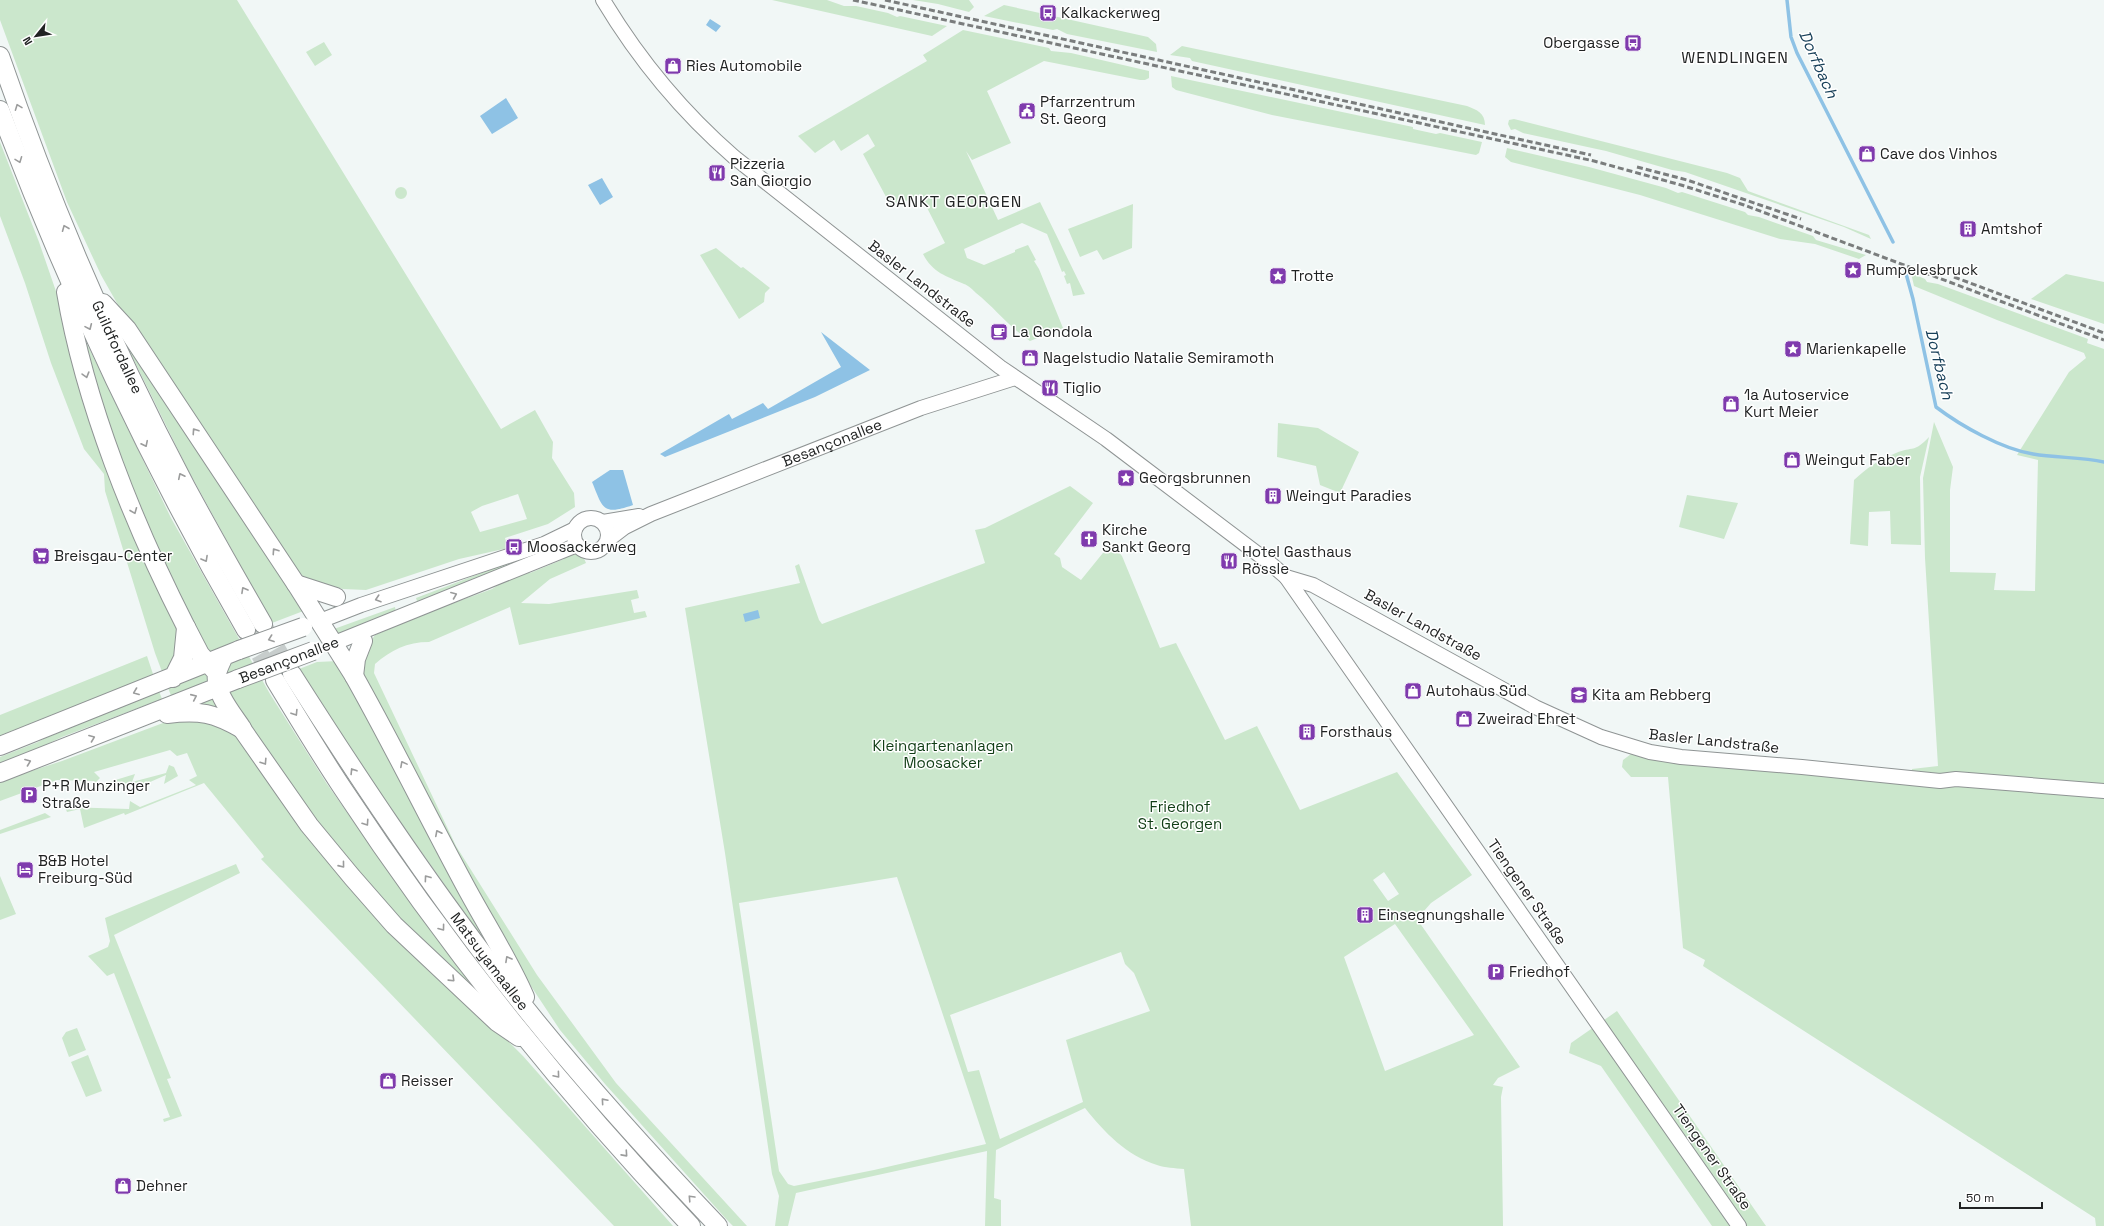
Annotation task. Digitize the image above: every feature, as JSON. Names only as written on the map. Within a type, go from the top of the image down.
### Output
[{"type":"main road","name":"Guildfordallee","points":[[0,56],[45,178],[93,293],[121,355],[186,486],[263,624]]},
{"type":"main road","name":"Guildfordallee","points":[[0,110],[62,265],[115,384],[157,469],[246,630]]},
{"type":"main road","points":[[62,265],[72,324],[95,407],[119,475],[144,536],[186,627],[222,677],[224,699],[242,729],[309,825],[352,878],[394,925],[497,1022],[533,1047]]},
{"type":"main road","points":[[93,293],[127,329],[296,584],[320,621],[332,644],[354,676],[392,745],[468,891],[510,964],[535,1020]]},
{"type":"main road","points":[[296,584],[336,597]]},
{"type":"main road","name":"Besançonallee","points":[[222,677],[224,656],[320,621]]},
{"type":"main road","points":[[173,678],[182,658],[186,627]]},
{"type":"main road","points":[[354,676],[356,659],[363,641]]},
{"type":"main road","name":"Besançonallee","points":[[0,773],[143,718],[222,677],[332,644]]},
{"type":"main road","name":"Matsuyamaallee","points":[[292,674],[396,835],[497,973],[535,1020],[634,1134],[718,1226]]},
{"type":"main road","name":"Besançonallee","points":[[0,746],[173,678],[222,677]]},
{"type":"main road","name":"Matsuyamaallee","points":[[275,680],[343,789],[404,878],[533,1047],[623,1152],[691,1226]]},
{"type":"main road","points":[[143,718],[191,711],[207,713],[222,718],[242,729]]},
{"type":"street","name":"Basler Landstraße","points":[[603,0],[639,56],[671,96],[701,128],[734,157],[821,227],[1015,378],[1106,439],[1286,577],[1313,585],[1535,707],[1568,723],[1622,745],[1681,758],[1904,776],[1940,781],[1956,779],[2104,791]]},
{"type":"street","name":"Besançonallee","points":[[332,644],[578,546],[584,551],[596,552],[604,548],[608,540],[625,527],[651,514],[921,408],[1015,378]]},
{"type":"street","name":"Besançonallee","points":[[320,621],[361,605],[544,544],[574,530],[577,524],[586,518],[594,518],[603,522],[651,514]]},
{"type":"street","points":[[603,522],[608,530],[608,540]]},
{"type":"street","points":[[574,530],[575,540],[578,546]]},
{"type":"street","name":"Tiengener Straße","points":[[1286,577],[1739,1226]]},
{"type":"street","points":[[336,597],[361,605]]},
{"type":"street","points":[[363,641],[374,627]]},
{"type":"green space","points":[[0,0],[237,0],[501,429],[535,410],[553,442],[552,458],[574,493],[575,507],[548,524],[505,538],[508,548],[459,559],[366,590],[343,589],[308,580],[291,566],[122,312],[101,275],[67,202],[0,20]],"holes":[[[518,494],[527,519],[480,532],[471,512],[482,506]]]},
{"type":"green space","points":[[772,0],[827,0],[844,6],[856,6],[888,13],[897,17],[900,16],[947,26],[932,36]]},
{"type":"green space","points":[[913,0],[969,0],[974,7],[969,12],[938,4]]},
{"type":"green space","points":[[1004,5],[1148,37],[1156,44],[1157,52],[1067,34],[1057,29],[1053,30],[984,16]]},
{"type":"green space","points":[[963,30],[1049,48],[1051,51],[1071,53],[1149,71],[1149,78],[1140,80],[1044,61],[987,91],[1011,143],[972,160],[966,151],[998,220],[1040,202],[1085,294],[1073,296],[1070,283],[1067,284],[1064,276],[1066,275],[1064,271],[1062,272],[1047,234],[1022,223],[964,249],[967,258],[984,265],[1028,245],[1036,260],[1034,261],[1039,269],[1063,328],[1030,341],[970,288],[940,273],[931,266],[923,254],[945,243],[920,194],[892,208],[863,154],[875,146],[868,134],[841,151],[834,140],[815,153],[798,136],[927,61],[923,55]]},
{"type":"green space","points":[[324,42],[332,55],[315,66],[306,52]]},
{"type":"green space","points":[[1182,46],[1467,106],[1482,115],[1485,125],[1192,61],[1190,58],[1170,55]]},
{"type":"green space","points":[[1171,76],[1413,127],[1413,129],[1436,134],[1440,133],[1482,142],[1479,153],[1476,155],[1272,115],[1176,90],[1172,87]]},
{"type":"green space","points":[[1514,119],[1727,173],[1740,178],[1748,191],[1869,235],[1871,239],[1844,227],[1685,172],[1672,170],[1606,151],[1523,133],[1515,129],[1511,130],[1508,124],[1509,120]]},
{"type":"green space","points":[[0,142],[39,242],[69,329],[87,344],[171,518],[270,694],[327,784],[406,896],[484,999],[492,1025],[523,1056],[673,1226],[614,1226],[261,859],[264,857],[263,855],[204,783],[125,815],[124,813],[84,828],[80,809],[67,812],[65,807],[129,809],[130,801],[140,807],[196,785],[189,780],[197,776],[187,753],[177,756],[170,750],[94,772],[100,778],[97,781],[97,790],[94,790],[94,781],[57,780],[0,801],[0,781],[62,761],[179,717],[155,653],[105,491],[104,474],[84,449],[51,363],[25,283],[0,216]]},
{"type":"green space","points":[[1507,148],[1589,167],[1666,188],[1678,193],[1682,192],[1813,236],[1816,240],[1866,255],[1859,259],[1815,244],[1780,239],[1640,195],[1511,162],[1505,157]]},
{"type":"green space","points":[[401,187],[405,189],[407,193],[405,197],[401,199],[397,197],[395,193],[397,189]]},
{"type":"green space","points":[[1133,204],[1132,248],[1103,260],[1097,250],[1080,257],[1068,229]]},
{"type":"green space","points":[[716,248],[770,288],[765,293],[764,302],[739,319],[700,255]]},
{"type":"green space","points":[[1911,273],[1925,279],[1927,282],[1938,284],[2088,339],[2087,343],[2104,349],[2104,1226],[2096,1226],[2095,1218],[1703,966],[1705,960],[1683,948],[1668,777],[1631,777],[1622,767],[1623,760],[1631,754],[1660,760],[1910,781],[1912,769],[1938,766],[1925,558],[1923,478],[1934,422],[1953,467],[1950,490],[1950,572],[1996,573],[1994,590],[2035,591],[2038,460],[2017,455],[2069,372],[2086,358],[2084,353],[1914,286]]},
{"type":"green space","points":[[2066,274],[2104,282],[2104,324],[2031,299]]},
{"type":"green space","points":[[122,336],[306,610],[272,623],[187,468]]},
{"type":"green space","points":[[1278,423],[1318,428],[1359,452],[1340,493],[1320,485],[1316,466],[1277,457]]},
{"type":"green space","points":[[1929,437],[1920,477],[1921,545],[1891,544],[1890,511],[1869,512],[1868,546],[1850,544],[1854,480],[1878,461],[1896,453],[1916,447]]},
{"type":"green space","points":[[1070,486],[1093,503],[1054,554],[1060,558],[1062,567],[1081,580],[1111,543],[1122,556],[1160,648],[1176,643],[1225,740],[1257,726],[1300,810],[1397,772],[1472,875],[1431,903],[1417,919],[1520,1067],[1498,1078],[1493,1085],[1503,1087],[1501,1097],[1503,1226],[1191,1226],[1184,1169],[1160,1166],[1135,1155],[1108,1134],[1085,1108],[996,1150],[994,1198],[1001,1200],[1001,1226],[985,1226],[987,1151],[796,1193],[788,1226],[775,1226],[779,1196],[772,1174],[725,853],[685,608],[800,583],[795,566],[799,564],[819,620],[822,624],[985,563],[975,530],[985,528]],"holes":[[[1384,872],[1399,894],[1388,901],[1373,880]],[[897,877],[986,1144],[874,1170],[794,1186],[788,1184],[779,1171],[739,903]],[[1395,924],[1474,1035],[1385,1071],[1344,957]],[[1121,952],[1125,964],[1134,973],[1150,1011],[1066,1040],[1083,1102],[1000,1139],[979,1070],[968,1072],[950,1015]]]},
{"type":"green space","points":[[1687,495],[1738,503],[1724,539],[1679,527]]},
{"type":"green space","points":[[557,544],[559,549],[418,604],[416,598]]},
{"type":"green space","points":[[576,552],[582,554],[586,563],[550,579],[521,603],[549,604],[637,590],[639,598],[631,600],[634,613],[645,611],[647,617],[519,645],[510,607],[429,642],[406,645],[393,651],[375,664],[374,673],[456,846],[537,975],[616,1083],[747,1226],[733,1226],[728,1221],[605,1084],[560,1030],[523,974],[505,967],[473,925],[382,796],[299,669],[317,662],[338,661],[366,648],[375,635],[421,615],[492,589],[504,581],[528,570],[530,573],[564,559],[562,555]]},
{"type":"green space","points":[[395,607],[396,613],[337,637],[334,629]]},
{"type":"green space","points":[[147,656],[155,680],[0,740],[0,715]]},
{"type":"green space","points":[[159,691],[162,699],[62,737],[0,767],[0,757],[38,742],[71,724]]},
{"type":"green space","points":[[169,765],[174,767],[178,776],[164,784],[166,775],[141,786],[108,783],[108,791],[105,791],[106,783],[135,774],[132,782],[166,773]]},
{"type":"green space","points":[[45,813],[51,817],[0,834],[0,830]]},
{"type":"green space","points":[[236,864],[240,873],[114,935],[171,1078],[167,1079],[182,1116],[164,1122],[163,1119],[170,1117],[114,973],[107,976],[88,956],[108,947],[110,941],[105,918]]},
{"type":"green space","points":[[0,876],[16,914],[0,920]]},
{"type":"green space","points":[[1617,1011],[1766,1226],[1712,1226],[1601,1066],[1569,1053],[1571,1043]]},
{"type":"green space","points":[[77,1028],[86,1050],[69,1057],[62,1038],[66,1032]]},
{"type":"green space","points":[[88,1055],[102,1091],[86,1097],[71,1062]]},
{"type":"water","points":[[710,19],[721,26],[716,32],[706,25]]},
{"type":"water","points":[[506,98],[518,118],[492,134],[480,116]]},
{"type":"water","points":[[602,178],[613,197],[600,205],[588,185]]},
{"type":"water","points":[[821,332],[870,370],[815,397],[665,457],[660,454],[729,414],[732,419],[763,403],[768,409],[841,367]]},
{"type":"water","points":[[610,470],[623,470],[633,505],[615,510],[609,509],[602,504],[592,482]]},
{"type":"water","points":[[758,610],[760,618],[745,622],[743,614]]},
{"type":"waterway","name":"Dorfbach","points":[[1787,0],[1791,37],[1797,53],[1893,242]]},
{"type":"waterway","name":"Dorfbach","points":[[1905,270],[1913,299],[1936,407],[1957,422],[1982,436],[2008,447],[2033,454],[2104,462]]},
{"type":"tunnel","points":[[263,625],[291,674]]},
{"type":"tunnel","points":[[246,631],[275,680]]},
{"type":"railway","points":[[853,0],[1594,161],[1681,185],[1744,205],[2104,340]]},
{"type":"railway","points":[[885,0],[1591,155]]},
{"type":"railway","points":[[1637,167],[1687,180],[1801,219]]},
{"type":"railway","points":[[1954,277],[2104,333]]},
{"type":"place","name":"Kalkackerweg","points":[[1048,13]]},
{"type":"place","name":"Obergasse","points":[[1633,43]]},
{"type":"place","name":"Ries Automobile","points":[[673,66]]},
{"type":"place","name":"Pfarrzentrum St. Georg","points":[[1027,111]]},
{"type":"place","name":"Cave dos Vinhos","points":[[1867,154]]},
{"type":"place","name":"Pizzeria San Giorgio","points":[[717,173]]},
{"type":"place","name":"Amtshof","points":[[1968,229]]},
{"type":"place","name":"Rumpelesbruck","points":[[1853,270]]},
{"type":"place","name":"Trotte","points":[[1278,276]]},
{"type":"place","name":"La Gondola","points":[[999,332]]},
{"type":"place","name":"Marienkapelle","points":[[1793,349]]},
{"type":"place","name":"Nagelstudio Natalie Semiramoth","points":[[1030,358]]},
{"type":"place","name":"Tiglio","points":[[1050,388]]},
{"type":"place","name":"1a Autoservice Kurt Meier","points":[[1731,404]]},
{"type":"place","name":"Weingut Faber","points":[[1792,460]]},
{"type":"place","name":"Georgsbrunnen","points":[[1126,478]]},
{"type":"place","name":"Weingut Paradies","points":[[1273,496]]},
{"type":"place","name":"Kirche Sankt Georg","points":[[1089,539]]},
{"type":"place","name":"Moosackerweg","points":[[514,547]]},
{"type":"place","name":"Breisgau-Center","points":[[41,556]]},
{"type":"place","name":"Hotel Gasthaus Rössle","points":[[1229,561]]},
{"type":"place","name":"Autohaus Süd","points":[[1413,691]]},
{"type":"place","name":"Kita am Rebberg","points":[[1579,695]]},
{"type":"place","name":"Zweirad Ehret","points":[[1464,719]]},
{"type":"place","name":"Forsthaus","points":[[1307,732]]},
{"type":"place","name":"P+R Munzinger Straße","points":[[29,795]]},
{"type":"place","name":"B&B Hotel Freiburg-Süd","points":[[25,870]]},
{"type":"place","name":"Einsegnungshalle","points":[[1365,915]]},
{"type":"place","name":"Friedhof","points":[[1496,972]]},
{"type":"place","name":"Reisser","points":[[388,1081]]},
{"type":"place","name":"Dehner","points":[[123,1186]]},
{"type":"district","name":"WENDLINGEN","points":[[1735,57]]},
{"type":"district","name":"SANKT GEORGEN","points":[[954,201]]},
{"type":"park label","name":"Kleingartenanlagen Moosacker","points":[[943,754]]},
{"type":"park label","name":"Friedhof St. Georgen","points":[[1180,816]]}]
